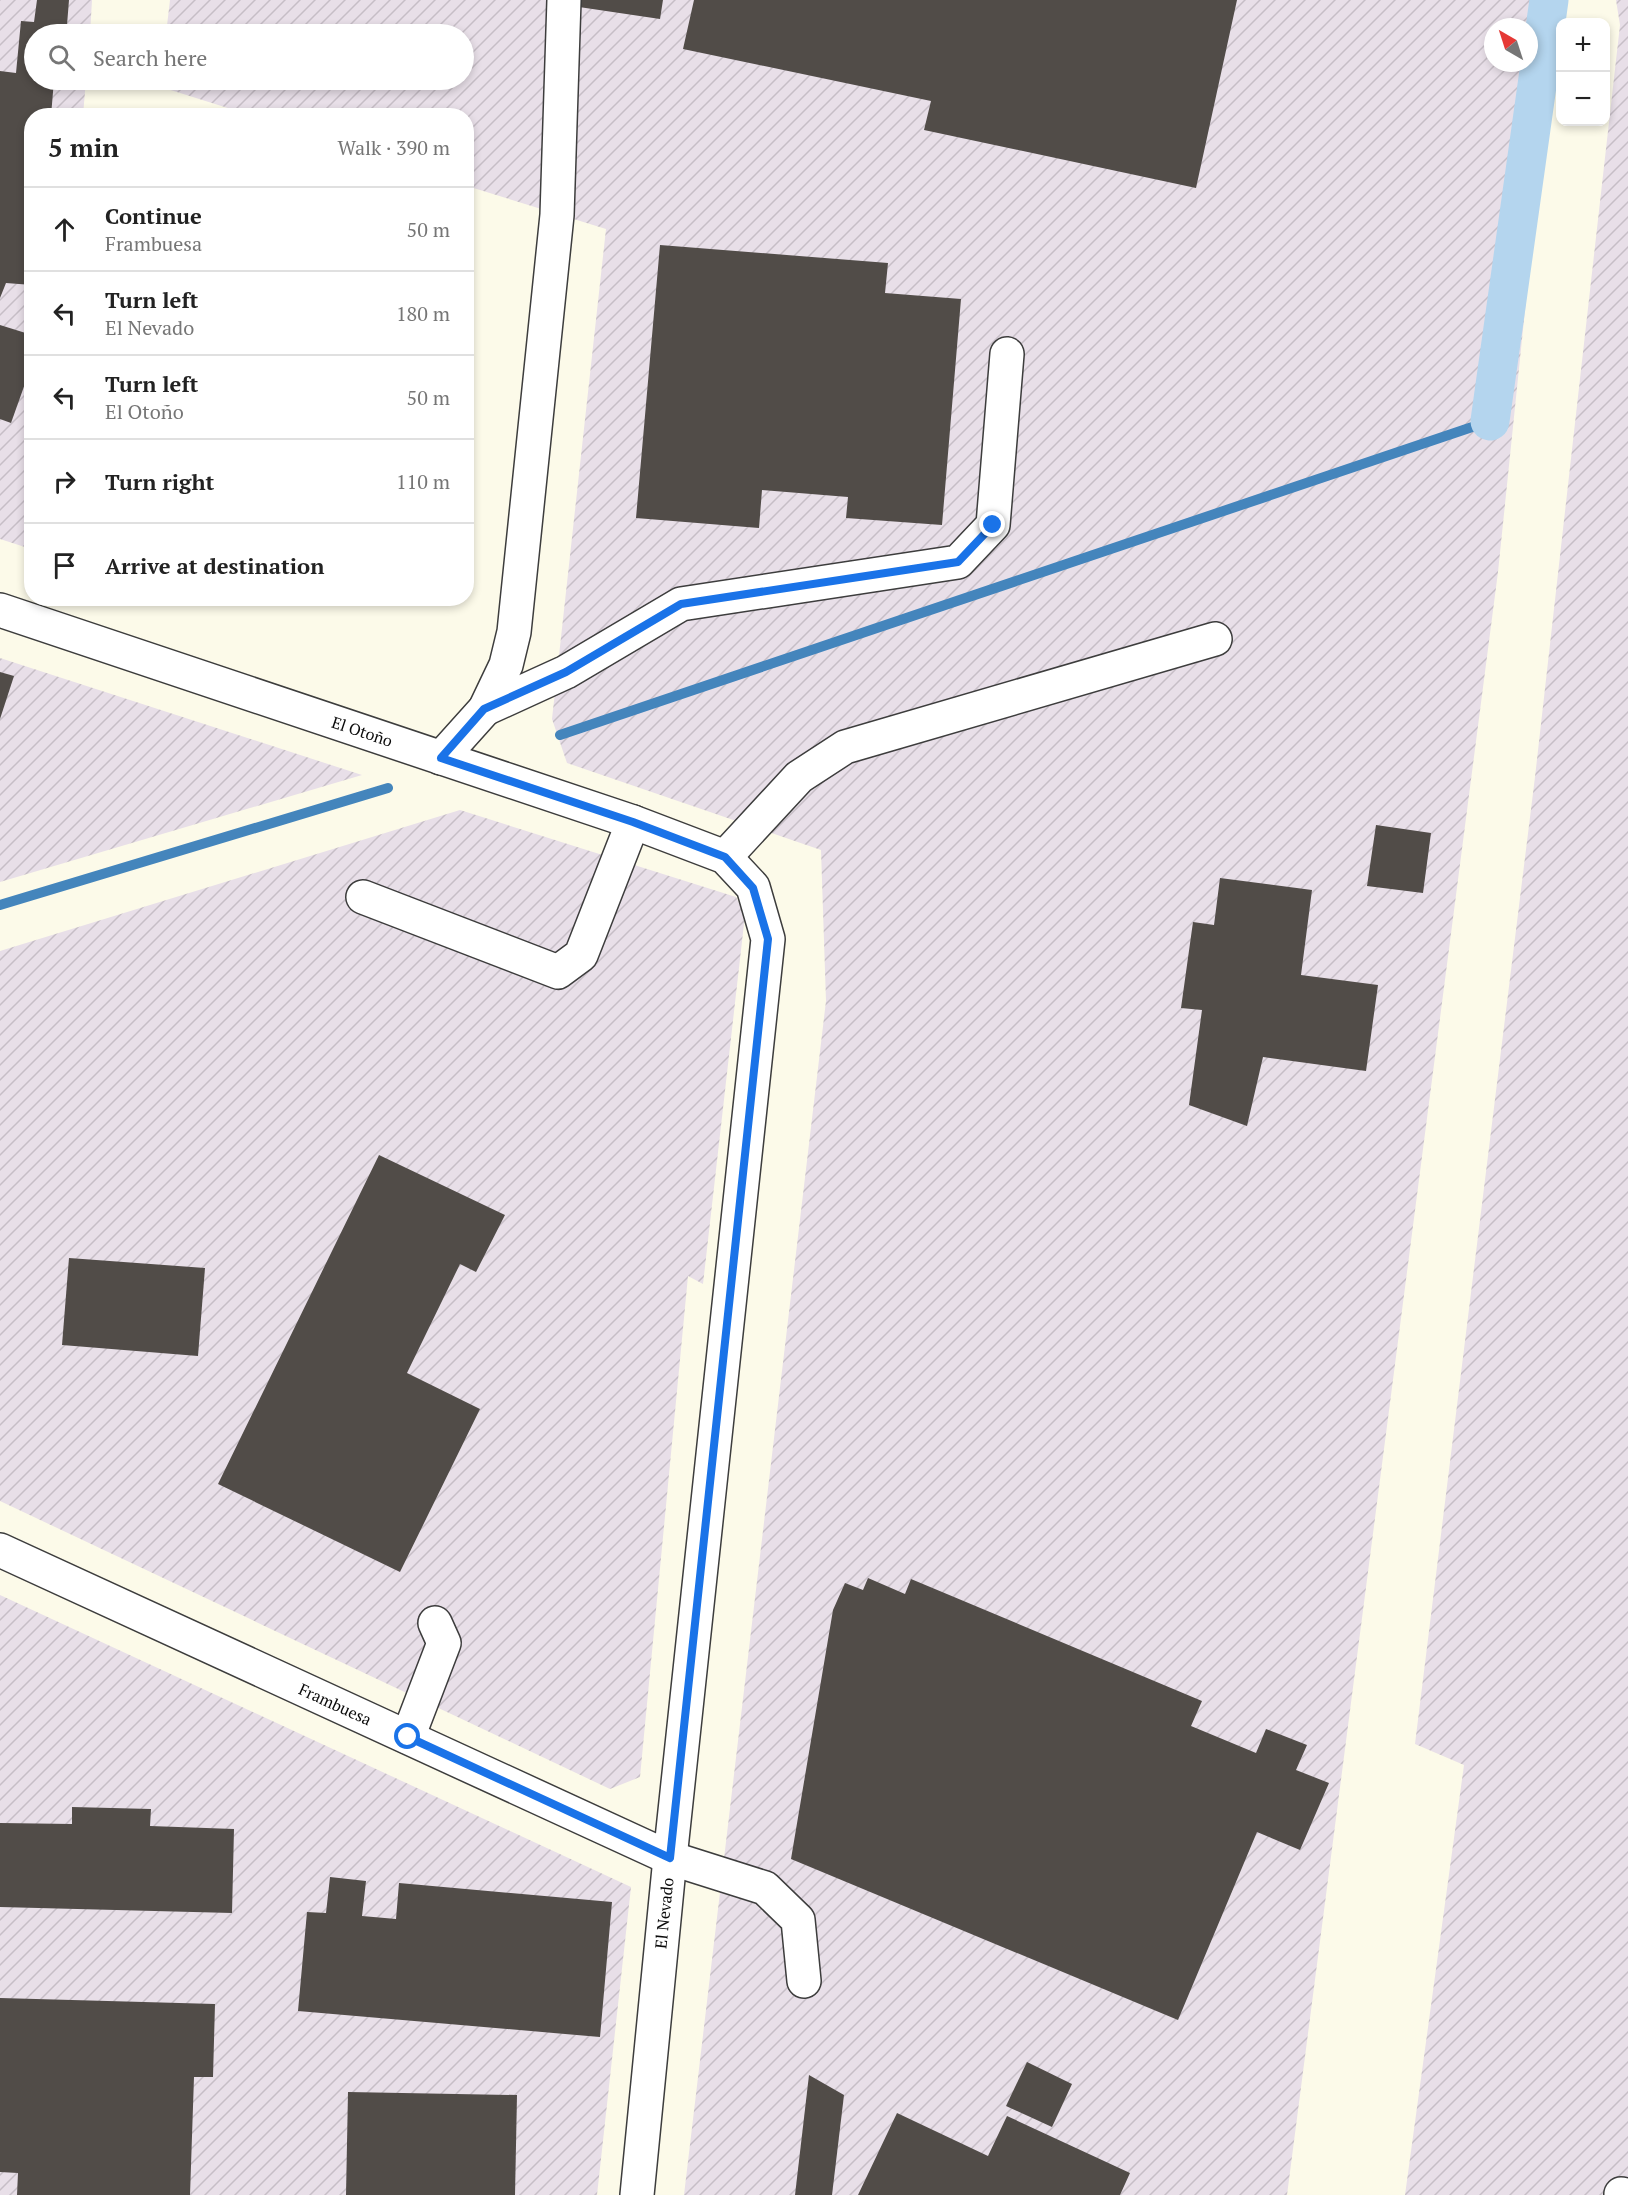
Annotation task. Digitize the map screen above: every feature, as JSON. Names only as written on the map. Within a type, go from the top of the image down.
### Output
[{"type":"street","points":[[441,758],[484,709],[506,665],[514,632],[557,215],[564,0]]},
{"type":"street","points":[[484,709],[566,672],[681,604],[958,562],[993,525],[1007,354]]},
{"type":"street","name":"El Otoño","points":[[0,610],[633,822],[725,857]]},
{"type":"street","points":[[725,857],[799,777],[845,747],[1215,639]]},
{"type":"street","points":[[363,897],[558,972],[581,955],[633,822]]},
{"type":"street","name":"El Nevado","points":[[637,2195],[670,1858],[768,939],[753,888],[725,857]]},
{"type":"street","name":"Frambuesa","points":[[0,1550],[670,1858],[765,1888],[798,1920],[804,1981]]},
{"type":"street","points":[[408,1737],[444,1643],[435,1623]]},
{"type":"shaded area","points":[[0,0],[92,0],[91,24],[24,24],[24,90],[85,90],[84,108],[24,108],[24,547],[0,539]]},
{"type":"shaded area","points":[[170,0],[1557,0],[1498,572],[1287,2195],[684,2195],[826,1001],[821,850],[567,763],[552,719],[606,229],[474,188],[474,108],[228,108],[171,90],[474,90],[474,24],[167,24]]},
{"type":"shaded area","points":[[1616,0],[1628,0],[1628,2195],[1405,2195],[1464,1765],[1415,1744],[1535,777],[1620,25]]},
{"type":"shaded area","points":[[0,658],[362,775],[0,882]]},
{"type":"shaded area","points":[[460,810],[736,897],[745,915],[703,1284],[688,1276],[640,1777],[610,1789],[0,1501],[0,951]]},
{"type":"shaded area","points":[[0,1595],[631,1887],[597,2195],[0,2195]]},
{"type":"building","points":[[37,0],[69,0],[67,24],[24,24],[24,90],[53,90],[52,108],[24,108],[24,284],[6,283],[0,298],[0,71],[16,73],[21,21],[34,22]]},
{"type":"building","points":[[580,0],[663,0],[660,19],[579,7]]},
{"type":"building","points":[[694,0],[1237,0],[1196,188],[924,130],[931,101],[683,49]]},
{"type":"building","points":[[660,245],[888,263],[885,293],[961,299],[942,525],[846,518],[848,497],[762,490],[759,528],[636,518]]},
{"type":"building","points":[[0,325],[24,332],[24,386],[11,423],[0,419]]},
{"type":"building","points":[[0,672],[14,676],[0,719]]},
{"type":"building","points":[[1376,825],[1431,833],[1423,893],[1367,886]]},
{"type":"building","points":[[1220,878],[1312,890],[1301,975],[1378,985],[1366,1071],[1263,1057],[1247,1126],[1189,1105],[1202,1010],[1181,1008],[1193,922],[1214,925]]},
{"type":"building","points":[[379,1155],[505,1215],[476,1272],[460,1264],[407,1373],[480,1409],[400,1572],[218,1484]]},
{"type":"building","points":[[69,1258],[205,1268],[198,1356],[62,1345]]},
{"type":"building","points":[[868,1578],[905,1594],[911,1579],[1202,1701],[1191,1726],[1256,1753],[1266,1729],[1307,1745],[1296,1770],[1329,1783],[1300,1850],[1257,1832],[1178,2020],[791,1859],[833,1610],[845,1583],[863,1590]]},
{"type":"building","points":[[72,1807],[151,1809],[150,1826],[234,1829],[232,1913],[0,1907],[0,1823],[72,1824]]},
{"type":"building","points":[[330,1877],[366,1881],[362,1916],[396,1919],[399,1883],[612,1902],[600,2037],[298,2011],[307,1912],[326,1913]]},
{"type":"building","points":[[0,1998],[215,2004],[213,2077],[194,2077],[190,2195],[17,2195],[18,2173],[0,2172]]},
{"type":"building","points":[[1027,2062],[1072,2084],[1052,2127],[1006,2106]]},
{"type":"building","points":[[809,2075],[844,2095],[832,2195],[795,2195]]},
{"type":"building","points":[[348,2092],[517,2095],[515,2195],[346,2195]]},
{"type":"building","points":[[897,2113],[988,2156],[1007,2116],[1130,2173],[1120,2195],[858,2195]]},
{"type":"waterway","points":[[1490,421],[1549,0]]},
{"type":"waterway","points":[[560,735],[1490,421]]},
{"type":"waterway","points":[[0,905],[388,788]]},
{"type":"route","points":[[408,1737],[670,1858],[768,939],[753,888],[725,857],[633,822],[441,758],[484,709],[566,672],[681,604],[958,562],[993,525]]}]
